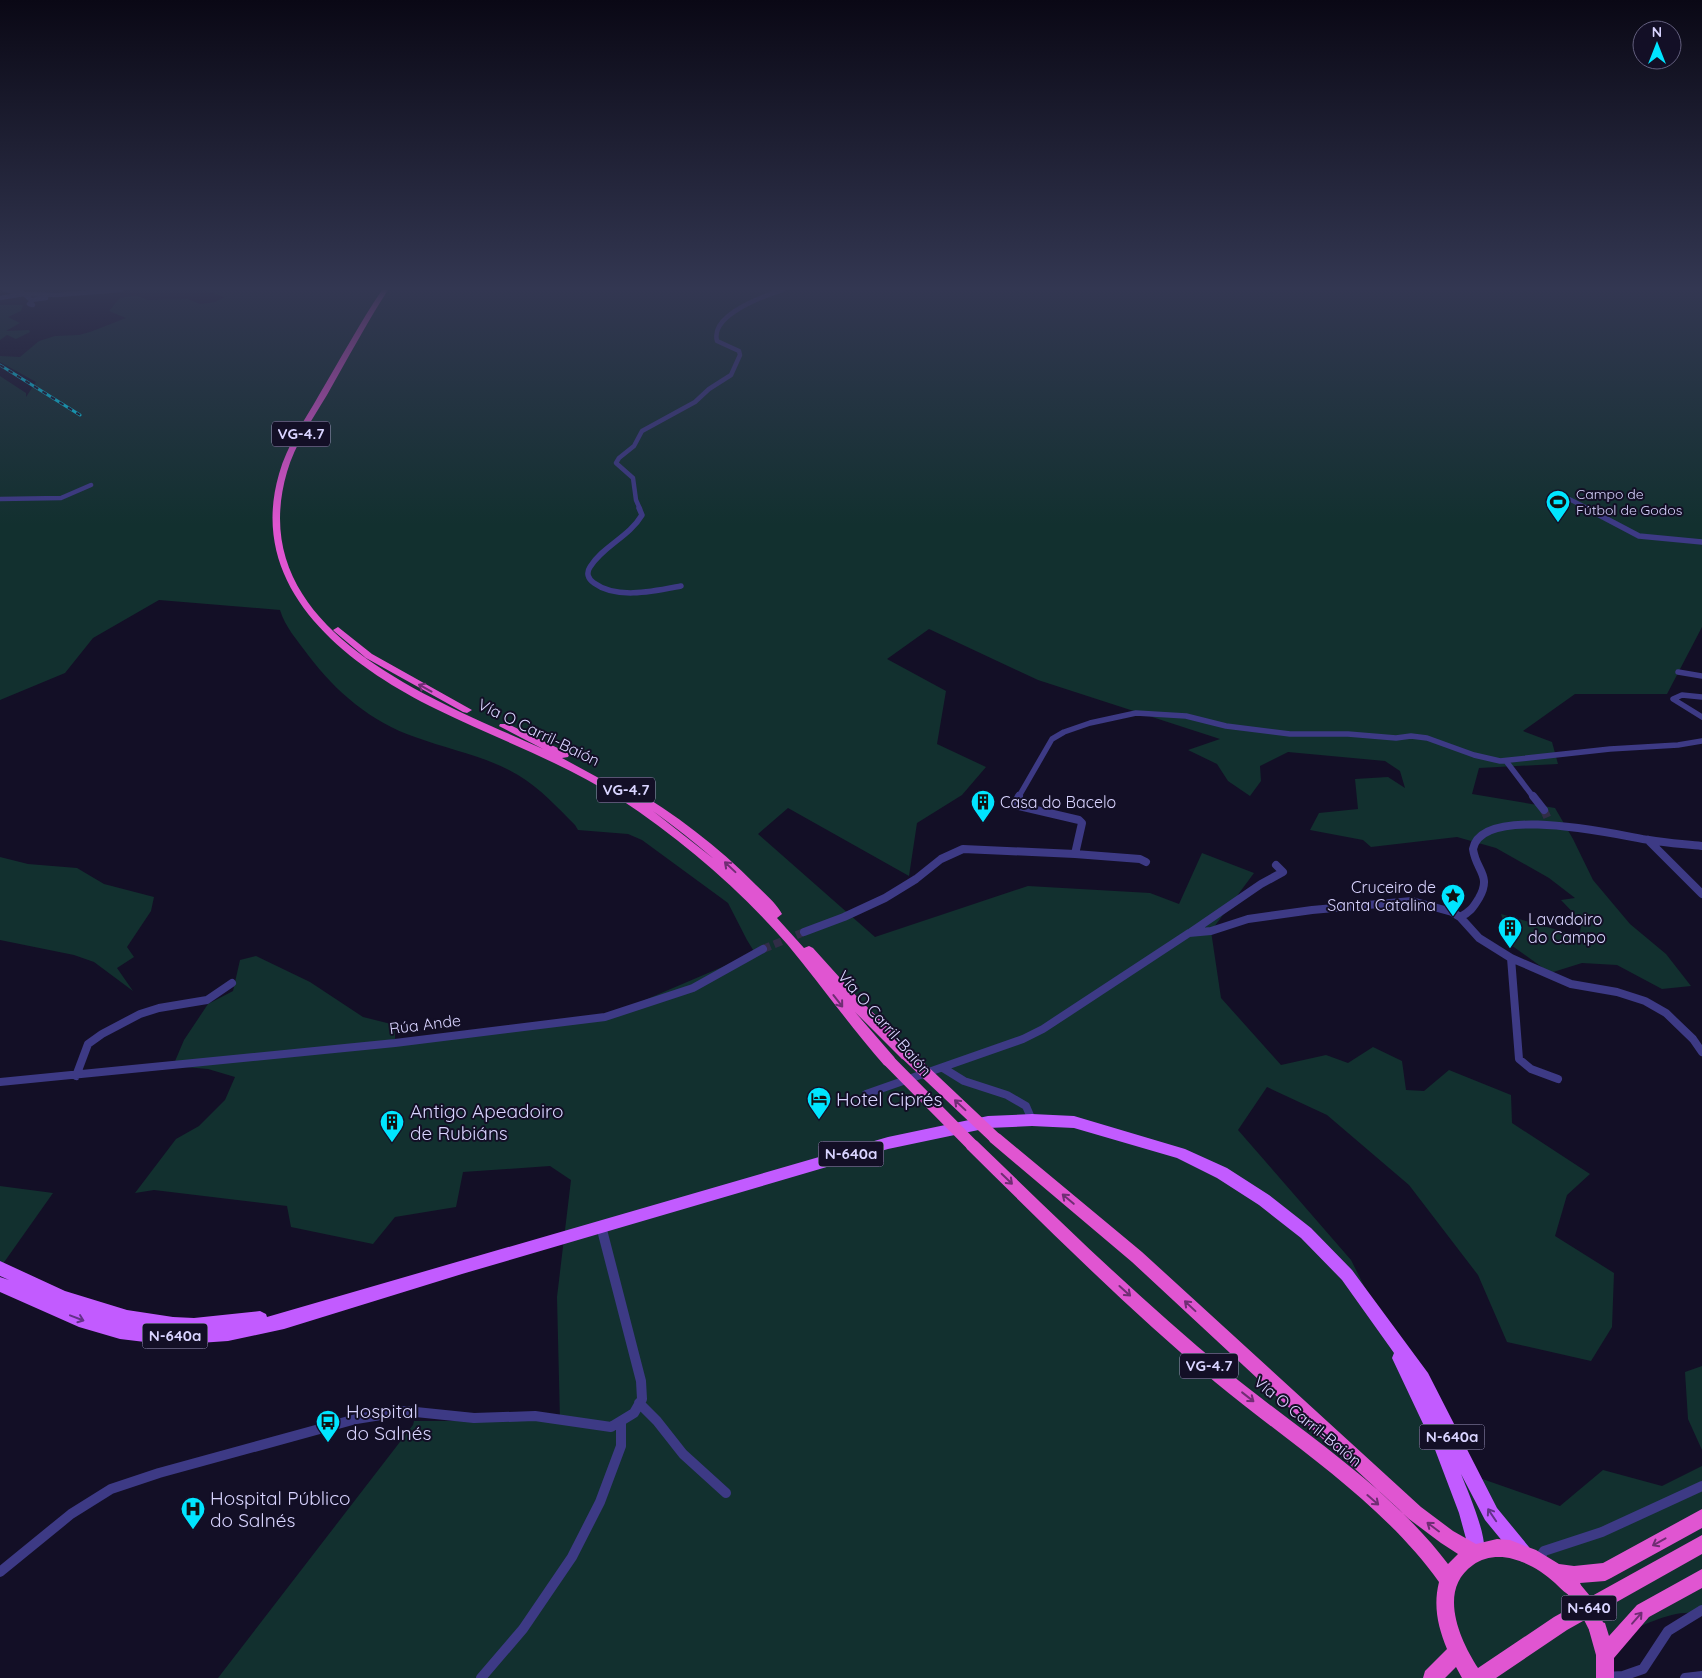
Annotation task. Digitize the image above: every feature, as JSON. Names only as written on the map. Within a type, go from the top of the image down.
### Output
[{"type":"highway","name":"Vía O Carril-Baión","points":[[338,368],[285,467],[280,485],[276,525],[278,545],[285,566],[304,604],[324,626],[378,673],[416,695],[563,762],[622,795],[677,833],[747,894],[784,933],[889,1061],[972,1146],[1112,1280],[1195,1354],[1326,1459],[1382,1508],[1434,1558],[1449,1581]]},
{"type":"highway","name":"Vía O Carril-Baión","points":[[298,591],[307,604],[369,656],[458,706],[550,747],[636,796],[702,841],[754,890],[854,1002],[995,1138],[1137,1257],[1415,1513],[1447,1537],[1475,1552]]},
{"type":"highway","points":[[1556,1572],[1574,1575],[1605,1572],[1702,1518]]},
{"type":"highway","name":"N-640","points":[[1480,1678],[1512,1654],[1552,1629],[1702,1544]]},
{"type":"highway","points":[[1432,1678],[1465,1664],[1451,1635],[1446,1614],[1445,1595],[1449,1581],[1464,1558],[1475,1552],[1491,1548],[1510,1549],[1530,1556],[1556,1572],[1573,1588],[1583,1600],[1598,1630],[1605,1655],[1605,1678]]},
{"type":"highway","points":[[1605,1655],[1643,1611],[1702,1578]]},
{"type":"main road","name":"N-640a","points":[[0,1284],[79,1319],[120,1331],[170,1337],[228,1333],[284,1321],[601,1226],[888,1143],[988,1122],[1032,1120],[1074,1122],[1180,1153],[1222,1173],[1264,1200],[1306,1233],[1347,1275],[1422,1379],[1491,1514],[1530,1556]]},
{"type":"main road","name":"N-640a","points":[[0,1268],[36,1287],[89,1308],[174,1326],[229,1324],[284,1315],[355,1299]]},
{"type":"main road","name":"N-640a","points":[[1380,1321],[1441,1443],[1468,1513],[1475,1552]]},
{"type":"street","points":[[681,586],[662,590],[606,591],[595,585],[588,578],[588,570],[593,563],[628,533],[642,515],[642,511],[637,503],[636,480],[633,475],[616,463],[619,458],[634,446],[642,431],[695,402],[709,389],[730,375],[733,368]]},
{"type":"street","points":[[0,499],[61,498],[91,485]]},
{"type":"street","points":[[1569,499],[1639,536],[1702,542]]},
{"type":"street","points":[[1678,672],[1702,676]]},
{"type":"street","points":[[1702,697],[1682,695],[1673,699],[1702,717]]},
{"type":"street","points":[[1075,854],[1082,823],[1079,820],[1015,804],[1052,739],[1064,732],[1119,716],[1155,713],[1186,716],[1226,726],[1290,734],[1348,734],[1396,738],[1411,736],[1427,738],[1490,759],[1506,760],[1610,749],[1678,745],[1702,741]]},
{"type":"street","points":[[1506,760],[1544,810]]},
{"type":"street","points":[[1460,917],[1472,911],[1476,900],[1484,889],[1485,883],[1475,861],[1474,852],[1477,839],[1487,831],[1549,822],[1648,840],[1702,846]]},
{"type":"street","points":[[1648,840],[1702,894]]},
{"type":"street","points":[[804,932],[836,922],[909,884],[953,851],[963,848],[1075,854],[1146,862]]},
{"type":"street","points":[[866,1094],[1023,1039],[1043,1029],[1283,872],[1276,865]]},
{"type":"street","points":[[1189,933],[1211,932],[1248,918],[1312,910],[1412,902],[1452,912],[1460,917],[1479,938],[1511,958],[1571,984],[1617,992],[1645,1001],[1666,1012],[1693,1039],[1702,1052]]},
{"type":"street","name":"Rúa Ande","points":[[0,1082],[395,1043],[605,1017],[693,988],[763,948]]},
{"type":"street","points":[[1511,958],[1519,1059],[1522,1064],[1529,1068],[1558,1079]]},
{"type":"street","points":[[76,1076],[88,1044],[102,1034],[140,1014],[159,1008],[208,1000],[232,983]]},
{"type":"street","points":[[942,1068],[964,1081],[1007,1096],[1026,1106],[1032,1120]]},
{"type":"street","points":[[0,1572],[71,1514],[111,1489],[159,1473],[356,1419],[406,1411],[474,1418],[535,1416],[560,1422],[611,1427],[621,1423],[634,1413],[642,1399],[642,1381],[601,1226]]},
{"type":"street","points":[[0,1276],[31,1292],[89,1308]]},
{"type":"street","points":[[639,1403],[657,1421],[683,1454],[726,1493]]},
{"type":"street","points":[[481,1678],[523,1628],[572,1557],[600,1502],[621,1446],[621,1423]]},
{"type":"street","points":[[1530,1556],[1602,1532],[1702,1486]]},
{"type":"street","points":[[1605,1678],[1623,1676],[1643,1669],[1668,1631],[1702,1610]]},
{"type":"street","points":[[1685,1678],[1702,1676]]},
{"type":"green space","points":[[11,368],[1702,368],[1702,627],[1667,694],[1575,694],[1523,731],[1552,742],[1558,764],[1479,768],[1472,794],[1555,808],[1593,880],[1630,924],[1666,954],[1691,986],[1662,989],[1617,965],[1582,963],[1550,973],[1511,945],[1501,914],[1579,936],[1582,922],[1561,900],[1575,898],[1549,878],[1496,848],[1457,837],[1371,847],[1363,840],[1310,830],[1319,813],[1358,809],[1355,779],[1388,777],[1405,788],[1400,771],[1385,761],[1288,752],[1260,766],[1261,781],[1250,796],[1228,781],[1217,764],[1188,750],[1220,739],[1038,680],[929,629],[887,659],[946,691],[937,744],[986,767],[962,795],[917,823],[909,876],[788,808],[758,834],[875,937],[1028,886],[1150,893],[1179,904],[1202,853],[1254,873],[1211,931],[1221,998],[1281,1065],[1326,1055],[1348,1063],[1373,1047],[1402,1061],[1406,1090],[1424,1091],[1449,1070],[1511,1095],[1512,1123],[1590,1174],[1567,1195],[1555,1236],[1614,1273],[1612,1327],[1591,1361],[1507,1342],[1478,1275],[1409,1185],[1327,1115],[1267,1087],[1238,1130],[1351,1260],[1412,1381],[1451,1468],[1560,1506],[1603,1470],[1662,1486],[1702,1466],[1702,1615],[1683,1613],[1673,1615],[1623,1634],[1603,1678],[218,1678],[413,1425],[414,1421],[560,1421],[557,1297],[571,1180],[550,1166],[463,1172],[456,1207],[395,1217],[373,1244],[291,1227],[287,1206],[154,1190],[135,1193],[176,1139],[199,1126],[225,1100],[235,1077],[208,1069],[173,1066],[184,1040],[208,1004],[233,991],[240,960],[256,956],[310,982],[363,1017],[395,1025],[395,1043],[605,1017],[755,953],[728,903],[642,840],[628,834],[578,830],[548,798],[534,786],[506,768],[399,731],[369,714],[343,693],[319,669],[292,634],[280,610],[159,600],[93,638],[65,673],[0,700],[0,376],[26,393],[26,397],[36,382]]},
{"type":"green space","points":[[0,857],[28,864],[77,868],[104,884],[154,897],[151,911],[127,947],[134,957],[117,968],[133,991],[94,962],[74,955],[0,940]]},
{"type":"green space","points":[[0,1186],[53,1193],[0,1268]]},
{"type":"green space","points":[[1702,1366],[1702,1450],[1688,1419],[1685,1372]]},
{"type":"tunnel","points":[[1544,810],[1548,819]]},
{"type":"tunnel","points":[[763,949],[804,932]]},
{"type":"railway","points":[[5,368],[80,415]]},
{"type":"place","name":"Campo de Fútbol de Godos","points":[[1558,523]]},
{"type":"place","name":"Casa do Bacelo","points":[[983,823]]},
{"type":"place","name":"Cruceiro de Santa Catalina","points":[[1453,917]]},
{"type":"place","name":"Lavadoiro do Campo","points":[[1510,949]]},
{"type":"place","name":"Hotel Ciprés","points":[[819,1120]]},
{"type":"place","name":"Antigo Apeadoiro de Rubiáns","points":[[392,1143]]},
{"type":"place","name":"Hospital do Salnés","points":[[328,1443]]},
{"type":"place","name":"Hospital Público do Salnés","points":[[193,1530]]}]
